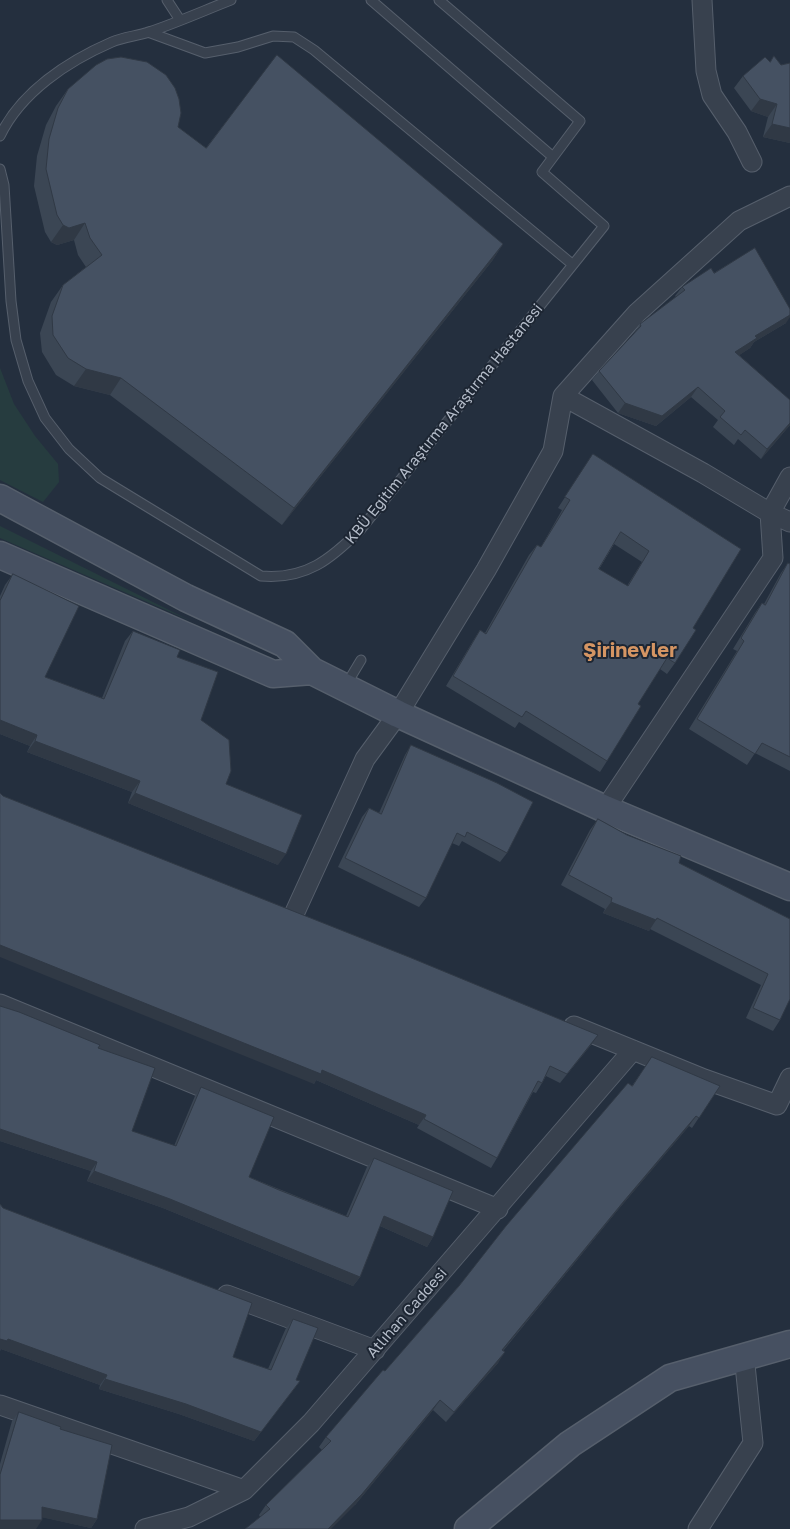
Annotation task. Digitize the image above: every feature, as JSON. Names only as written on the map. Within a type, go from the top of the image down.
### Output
[{"type":"street","points":[[702,0],[706,71],[712,95],[737,132],[752,162]]},
{"type":"street","points":[[295,912],[365,759],[398,714],[486,570],[553,451],[563,396],[637,313],[739,221],[790,196]]},
{"type":"street","points":[[563,396],[703,473],[770,513],[790,522]]},
{"type":"street","points":[[605,809],[773,558],[770,513],[790,477]]},
{"type":"street","points":[[0,498],[186,598],[285,644],[312,671],[345,688],[605,809],[790,888]]},
{"type":"street","points":[[0,555],[273,674],[312,671]]},
{"type":"street","points":[[277,905],[314,920]]},
{"type":"street","points":[[0,1004],[498,1208]]},
{"type":"street","points":[[561,1020],[704,1079],[777,1105],[790,1078]]},
{"type":"street","name":"Atlıhan Caddesi","points":[[145,1529],[189,1517],[244,1490],[311,1423],[634,1050]]},
{"type":"street","points":[[210,1288],[375,1350]]},
{"type":"street","points":[[468,1529],[570,1444],[670,1378],[744,1355],[790,1344]]},
{"type":"street","points":[[698,1529],[753,1443],[744,1355]]},
{"type":"street","points":[[0,1405],[244,1490]]},
{"type":"lane","points":[[167,0],[180,20]]},
{"type":"lane","points":[[0,136],[5,125],[25,100],[48,80],[78,60],[114,42],[148,32],[230,0]]},
{"type":"lane","points":[[372,0],[553,157]]},
{"type":"lane","name":"KBÜ Eğitim Araştırma Araştırma Hastanesi","points":[[0,170],[4,185],[11,301],[16,340],[28,381],[45,418],[69,450],[100,478],[261,576],[281,578],[313,569],[345,546],[361,529],[604,226],[542,172],[580,121],[439,0]]},
{"type":"lane","points":[[148,32],[205,53],[238,47],[273,36],[294,38],[314,50],[572,264]]},
{"type":"lane","points":[[345,688],[361,660]]},
{"type":"green space","points":[[0,368],[14,404],[35,436],[58,464],[59,482],[43,502],[0,480]]},
{"type":"green space","points":[[0,526],[191,621],[0,538]]},
{"type":"building","points":[[277,55],[503,244],[294,508],[121,378],[86,369],[68,358],[53,335],[52,316],[63,285],[102,255],[90,238],[85,223],[69,228],[63,225],[57,215],[46,169],[49,139],[58,108],[68,89],[96,65],[107,59],[121,57],[147,62],[166,75],[175,88],[179,99],[181,113],[178,127],[206,148]]},
{"type":"building","points":[[774,56],[781,65],[790,63],[790,128],[772,124],[777,104],[760,99],[743,76],[765,57],[770,62]]},
{"type":"building","points":[[755,248],[790,309],[790,315],[755,336],[757,338],[735,352],[790,400],[790,423],[767,449],[745,430],[741,435],[720,417],[725,411],[698,387],[662,416],[625,403],[599,371],[641,326],[640,324],[685,290],[682,287],[711,268],[714,273]]},
{"type":"building","points":[[593,454],[741,549],[693,628],[696,630],[675,663],[667,658],[638,704],[641,706],[607,761],[526,711],[522,717],[453,676],[480,630],[486,634],[537,545],[541,547],[570,500],[565,497]],"holes":[[[621,532],[649,551],[628,586],[599,569]]]},
{"type":"building","points":[[788,563],[790,564],[790,757],[762,743],[755,754],[697,719],[744,641],[741,638],[762,603],[765,605]]},
{"type":"building","points":[[13,574],[79,606],[45,677],[104,699],[133,631],[180,650],[177,657],[218,672],[201,720],[229,740],[231,771],[226,784],[302,815],[286,854],[135,793],[140,781],[35,741],[37,735],[0,720],[0,601]]},
{"type":"building","points":[[411,745],[497,783],[533,802],[507,853],[467,832],[465,837],[457,833],[426,898],[345,858],[369,808],[381,814]]},
{"type":"building","points":[[0,793],[3,796],[409,957],[598,1035],[567,1074],[550,1066],[542,1083],[538,1081],[497,1158],[424,1119],[426,1115],[322,1070],[321,1074],[0,945]]},
{"type":"building","points":[[598,819],[627,835],[681,856],[679,863],[790,919],[790,999],[780,1020],[753,1008],[768,974],[657,918],[656,920],[611,902],[612,898],[569,875]]},
{"type":"building","points":[[0,1006],[100,1045],[98,1048],[155,1068],[132,1131],[176,1146],[201,1087],[274,1117],[249,1177],[279,1190],[348,1217],[374,1158],[453,1191],[433,1237],[384,1216],[360,1277],[170,1199],[94,1171],[97,1162],[0,1129]]},
{"type":"building","points":[[652,1057],[720,1086],[699,1118],[696,1116],[624,1201],[502,1350],[505,1352],[454,1412],[440,1400],[362,1494],[328,1529],[245,1529],[270,1509],[266,1505],[331,1441],[326,1437],[383,1370],[385,1371],[459,1286],[506,1226],[628,1083],[632,1086]]},
{"type":"building","points":[[0,1204],[3,1208],[252,1303],[233,1357],[271,1370],[293,1319],[318,1328],[296,1380],[300,1381],[261,1432],[186,1404],[105,1379],[107,1375],[8,1339],[7,1341],[0,1339]]},
{"type":"building","points":[[19,1412],[61,1427],[60,1429],[112,1445],[97,1519],[42,1507],[42,1520],[0,1520],[0,1475]]},
{"type":"district","name":"Şirinevler","points":[[630,651]]}]
